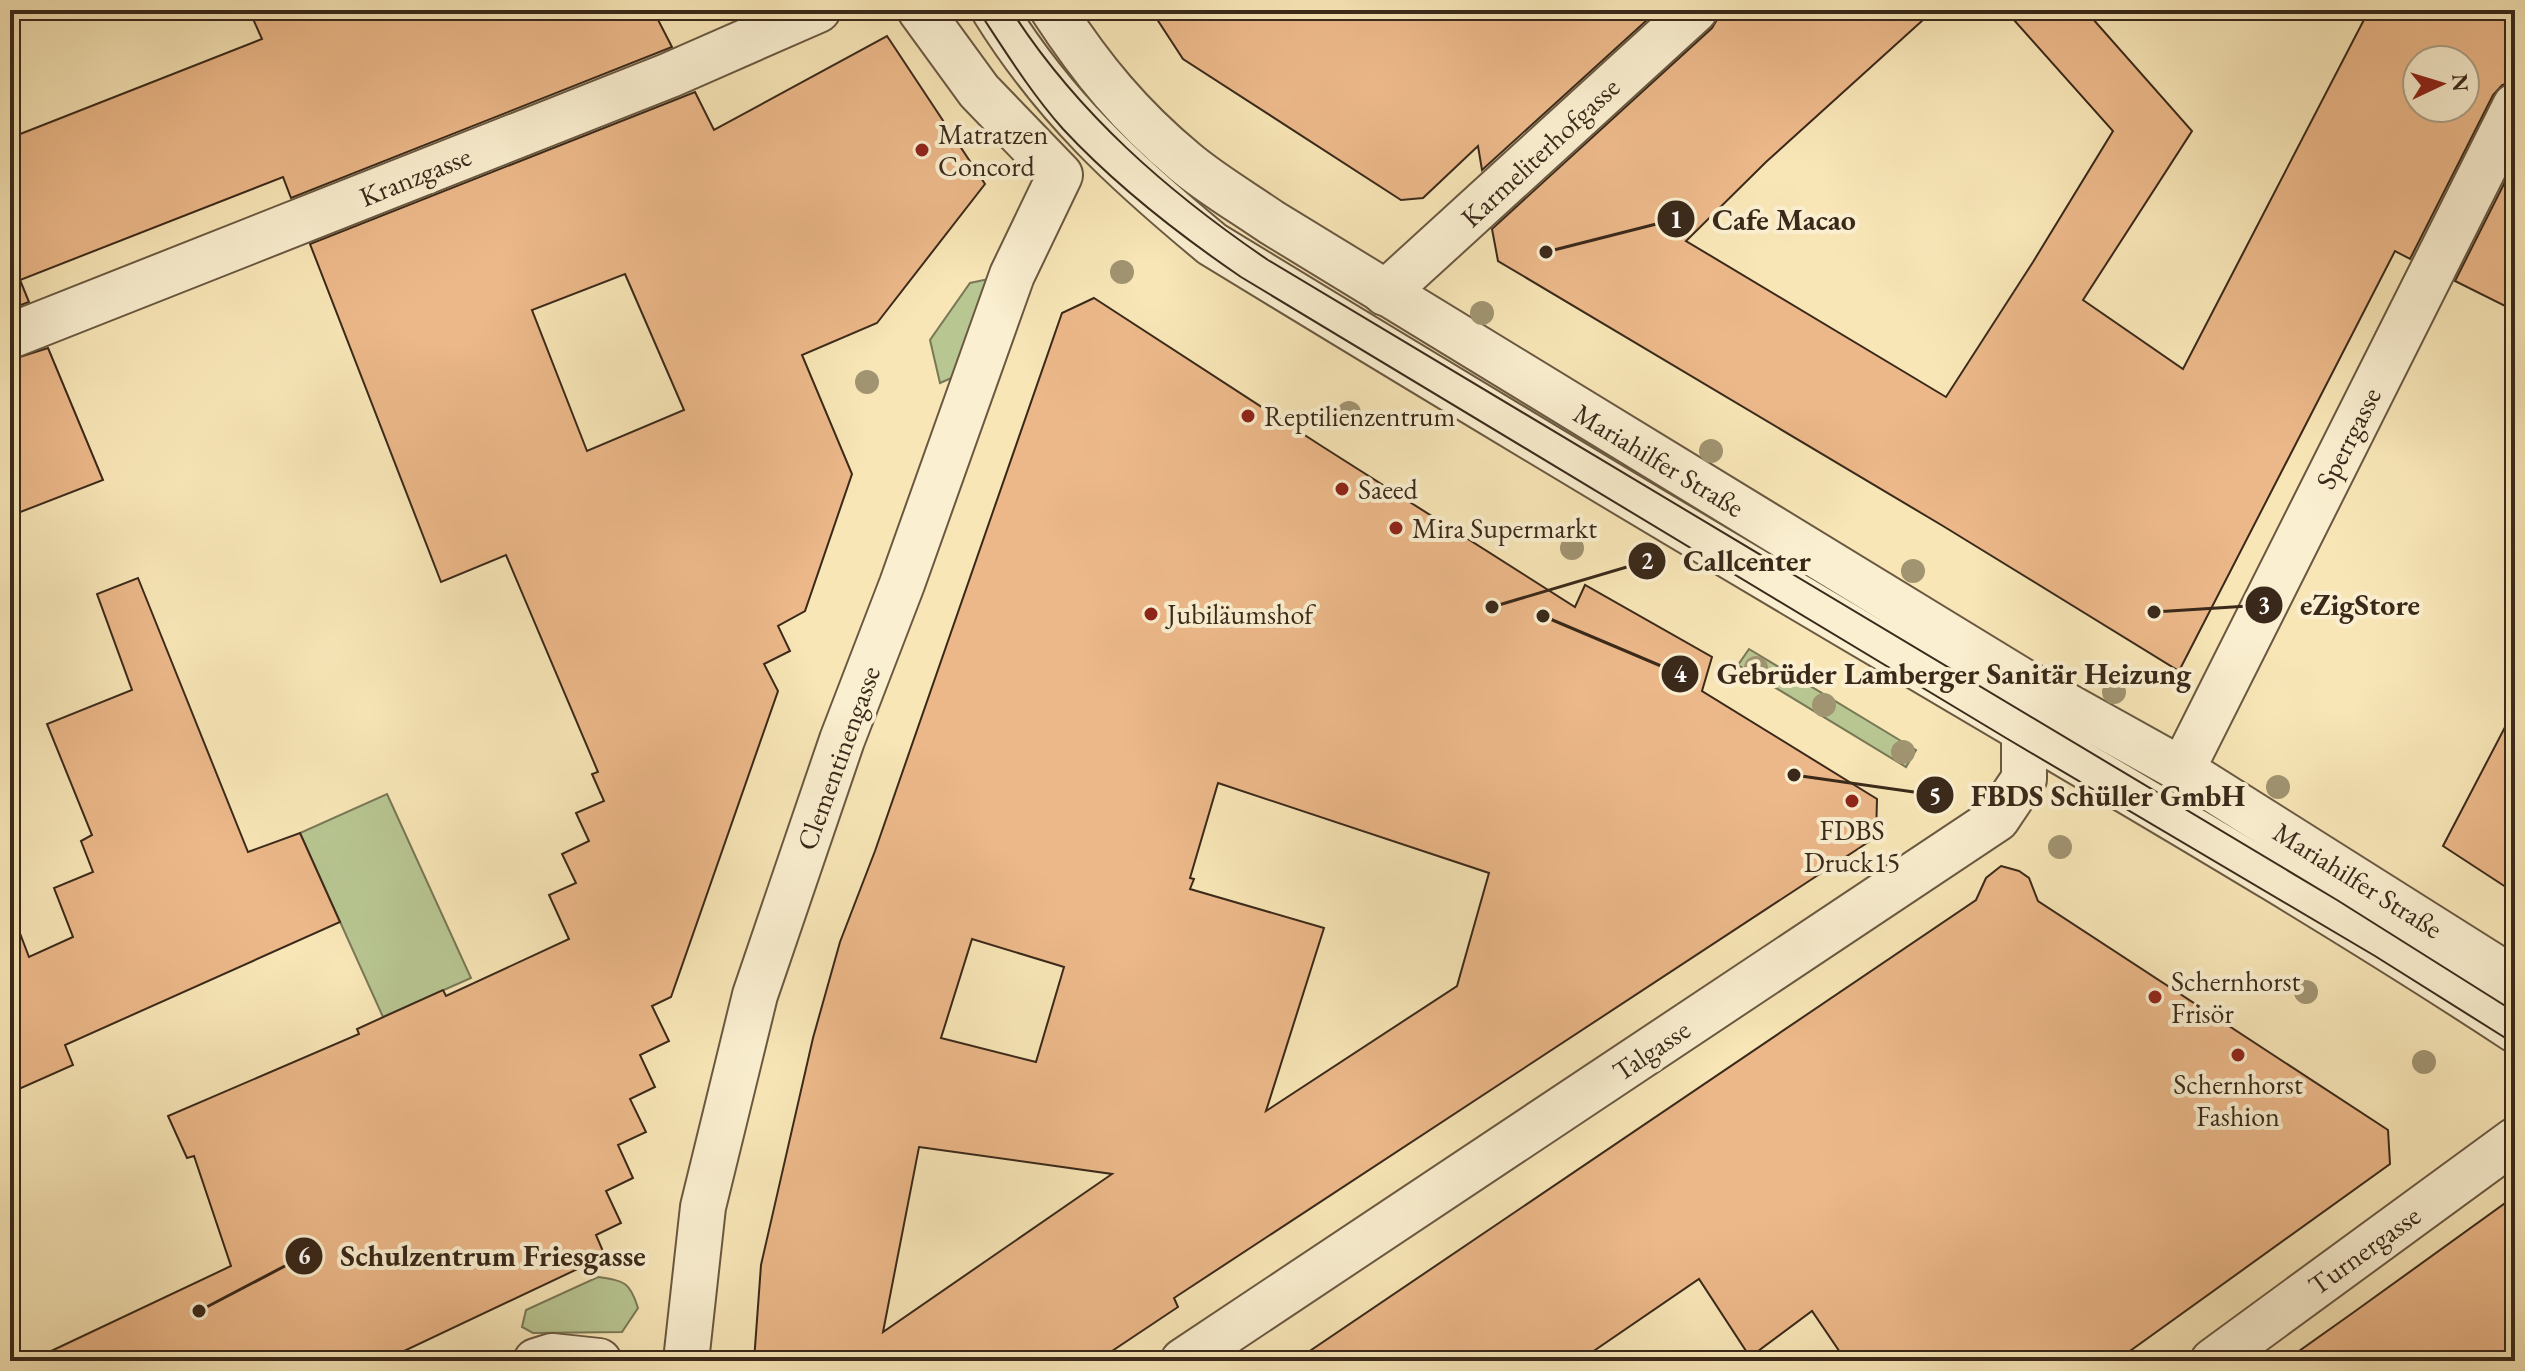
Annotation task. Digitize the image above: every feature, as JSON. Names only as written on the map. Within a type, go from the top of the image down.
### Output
[{"type":"street","name":"Kranzgasse","points":[[10,336],[670,75],[818,10]]},
{"type":"street","name":"Clementinengasse","points":[[686,1361],[703,1207],[755,995],[842,740],[1012,275],[1060,175],[979,91],[920,10]]},
{"type":"street","points":[[994,10],[1015,43],[1074,119],[1156,197],[1212,244],[2432,975],[2515,1030]]},
{"type":"street","name":"Mariahilfer Straße","points":[[1053,10],[1087,63],[1140,122],[1187,164],[1271,222],[2024,682],[2182,770],[2515,980]]},
{"type":"street","name":"Karmeliterhofgasse","points":[[1385,293],[1695,10]]},
{"type":"street","name":"Sperrgasse","points":[[2182,770],[2515,106]]},
{"type":"street","name":"Talgasse","points":[[1183,1361],[1997,819],[2024,779],[2024,682]]},
{"type":"street","name":"Turnergasse","points":[[2213,1361],[2515,1140]]},
{"type":"street","points":[[536,1361],[552,1356],[599,1361]]},
{"type":"green space","points":[[993,278],[956,376],[940,383],[930,340],[970,283]]},
{"type":"green space","points":[[1749,649],[1916,750],[1906,767],[1738,665]]},
{"type":"green space","points":[[387,794],[471,978],[383,1017],[300,833]]},
{"type":"green space","points":[[598,1277],[625,1284],[635,1299],[638,1308],[622,1332],[533,1333],[522,1327],[526,1310]]},
{"type":"building","points":[[249,10],[653,10],[672,47],[291,198],[283,177],[20,280],[29,302],[10,309],[10,138],[262,39]]},
{"type":"building","points":[[1151,10],[1658,10],[1482,170],[1478,146],[1423,198],[1401,200],[1183,59]]},
{"type":"building","points":[[1719,10],[1934,10],[1766,162],[1686,241],[1946,397],[2113,131],[2005,10],[2085,10],[2192,131],[2083,300],[2183,369],[2369,10],[2515,10],[2515,81],[2502,85],[2481,119],[2481,44],[2401,44],[2401,124],[2478,124],[2410,259],[2395,251],[2179,671],[1943,526],[1498,261],[1492,229],[1712,28]]},
{"type":"building","points":[[887,36],[985,184],[877,323],[802,355],[852,474],[805,611],[778,626],[790,651],[764,664],[778,691],[671,997],[652,1006],[669,1041],[640,1055],[655,1087],[630,1099],[646,1132],[618,1145],[633,1178],[606,1191],[621,1223],[596,1235],[605,1256],[383,1361],[30,1361],[231,1266],[194,1156],[187,1158],[168,1116],[359,1034],[357,1029],[443,990],[446,996],[569,939],[549,895],[576,883],[562,854],[589,841],[576,813],[604,801],[592,774],[598,772],[506,555],[441,582],[310,244],[695,92],[714,130]],"holes":[[[625,274],[684,410],[587,451],[532,310]]]},
{"type":"building","points":[[2515,162],[2515,311],[2455,281]]},
{"type":"building","points":[[1094,298],[1575,607],[1585,585],[1712,657],[1702,691],[1877,799],[1876,837],[1174,1298],[1178,1307],[1097,1361],[754,1361],[761,1265],[813,1038],[840,942],[875,851],[1062,313]],"holes":[[[1218,783],[1489,873],[1457,986],[1266,1111],[1324,928],[1190,889],[1194,879],[1190,878]],[[972,939],[1064,967],[1036,1062],[941,1038]],[[919,1147],[1112,1174],[883,1332]]]},
{"type":"building","points":[[48,348],[103,480],[10,516],[10,360]]},
{"type":"building","points":[[138,578],[248,852],[300,833],[340,922],[65,1045],[73,1065],[10,1093],[10,915],[13,915],[29,957],[73,937],[54,888],[93,872],[81,841],[92,835],[47,724],[132,690],[97,594]]},
{"type":"building","points":[[2515,708],[2515,893],[2443,846]]},
{"type":"building","points":[[2001,866],[2019,871],[2029,878],[2038,901],[2388,1130],[2390,1164],[2116,1361],[1846,1361],[1812,1311],[1750,1357],[1699,1279],[1579,1361],[1295,1361],[1976,900],[1986,878]]},
{"type":"building","points":[[2515,1196],[2515,1361],[2285,1361],[2354,1312]]},
{"type":"tram line","points":[[978,10],[1040,101],[1083,150],[1148,208],[1241,277],[2006,738],[2375,956],[2515,1044]]},
{"type":"tram line","points":[[1011,10],[1065,83],[1127,148],[1195,207],[1268,260],[2337,900],[2515,1012]]},
{"type":"place","name":"Matratzen Concord","points":[[922,150]]},
{"type":"place","name":"Cafe Macao","points":[[1546,252]]},
{"type":"place","name":"Reptilienzentrum","points":[[1248,416]]},
{"type":"place","name":"Saeed","points":[[1342,489]]},
{"type":"place","name":"Mira Supermarkt","points":[[1396,528]]},
{"type":"place","name":"Callcenter","points":[[1492,607]]},
{"type":"place","name":"eZigStore","points":[[2154,612]]},
{"type":"place","name":"Jubiläumshof","points":[[1151,614]]},
{"type":"place","name":"Gebrüder Lamberger Sanitär Heizung","points":[[1543,616]]},
{"type":"place","name":"FBDS Schüller GmbH","points":[[1794,775]]},
{"type":"place","name":"FDBS Druck15","points":[[1852,801]]},
{"type":"place","name":"Schernhorst Frisör","points":[[2155,997]]},
{"type":"place","name":"Schernhorst Fashion","points":[[2238,1055]]},
{"type":"place","name":"Schulzentrum Friesgasse","points":[[199,1311]]}]
